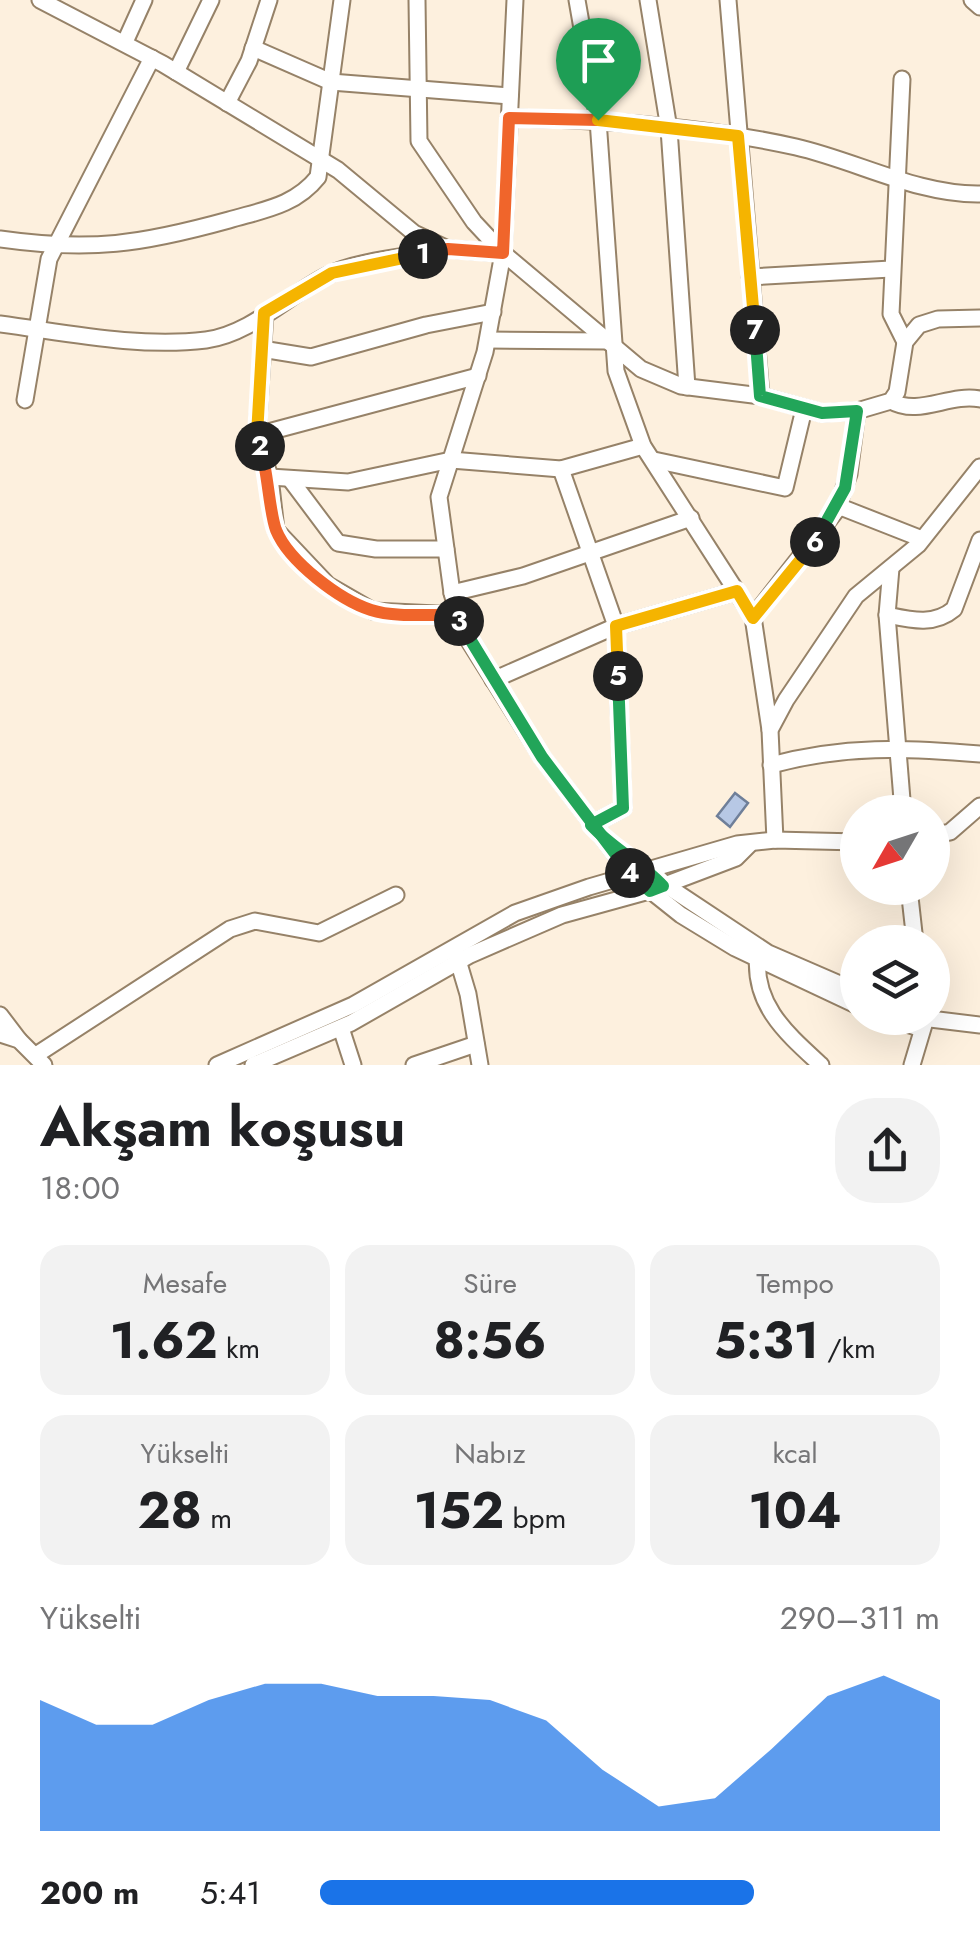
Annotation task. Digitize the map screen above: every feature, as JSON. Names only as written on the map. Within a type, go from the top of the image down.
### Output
[{"type":"street","points":[[40,0],[125,42],[227,103],[320,160],[414,234],[448,249]]},
{"type":"street","points":[[125,42],[144,0]]},
{"type":"street","points":[[176,72],[212,0]]},
{"type":"street","points":[[227,103],[253,48],[268,0]]},
{"type":"street","points":[[0,238],[54,246],[142,244],[288,204],[318,177],[342,0]]},
{"type":"street","points":[[417,0],[419,141],[474,222],[503,253],[641,369],[687,387],[760,396],[804,409],[857,411],[890,400],[913,407],[952,397],[980,398]]},
{"type":"street","points":[[515,0],[503,253],[488,340],[440,497],[452,593],[462,630],[591,825],[632,876],[758,954],[840,997]]},
{"type":"street","points":[[577,0],[598,120],[610,345],[622,397],[644,446],[753,618],[770,730],[774,840]]},
{"type":"street","points":[[648,0],[669,129],[687,387]]},
{"type":"street","points":[[728,0],[760,396]]},
{"type":"street","points":[[972,0],[980,7]]},
{"type":"street","points":[[253,48],[330,82],[510,96]]},
{"type":"street","points":[[26,400],[54,246],[152,58]]},
{"type":"street","points":[[890,400],[902,378],[905,342],[892,314],[891,269],[902,79]]},
{"type":"street","points":[[509,118],[598,120],[738,136],[798,148],[931,188],[980,194]]},
{"type":"street","points":[[0,324],[102,340],[208,340],[242,330],[332,273],[448,249],[503,253]]},
{"type":"street","points":[[750,277],[891,269]]},
{"type":"street","points":[[262,349],[311,356],[426,324],[492,312]]},
{"type":"street","points":[[264,313],[257,435],[270,477],[276,530],[295,555],[328,585],[373,611],[458,615]]},
{"type":"street","points":[[905,342],[919,325],[938,319],[980,318]]},
{"type":"street","points":[[488,340],[610,345]]},
{"type":"street","points":[[257,435],[478,376]]},
{"type":"street","points":[[654,460],[785,488],[804,409]]},
{"type":"street","points":[[753,618],[826,529],[838,506],[849,474],[857,411]]},
{"type":"street","points":[[270,477],[348,482],[452,460],[560,469],[644,446]]},
{"type":"street","points":[[770,730],[833,624],[856,596],[922,539],[980,467]]},
{"type":"street","points":[[560,469],[616,626],[623,808],[591,825]]},
{"type":"street","points":[[290,478],[338,542],[376,549],[446,549]]},
{"type":"street","points":[[838,506],[922,539]]},
{"type":"street","points":[[452,593],[524,576],[691,518]]},
{"type":"street","points":[[886,615],[936,620],[954,610],[980,540]]},
{"type":"street","points":[[891,568],[886,615],[901,795]]},
{"type":"street","points":[[493,680],[616,626],[737,591]]},
{"type":"street","points":[[772,765],[832,750],[897,748],[980,754]]},
{"type":"street","points":[[950,832],[980,806]]},
{"type":"street","points":[[217,1065],[353,1004],[516,913],[736,844],[774,840],[840,842]]},
{"type":"street","points":[[253,1065],[341,1028],[460,963],[562,915],[656,888],[736,858],[749,845]]},
{"type":"street","points":[[613,850],[649,871],[656,888]]},
{"type":"street","points":[[0,1016],[40,1060],[230,929],[255,921],[319,933],[396,895]]},
{"type":"street","points":[[451,946],[460,963],[480,1065]]},
{"type":"street","points":[[758,954],[840,985]]},
{"type":"street","points":[[758,954],[756,979],[772,1016],[821,1065]]},
{"type":"street","points":[[950,1022],[980,1025]]},
{"type":"street","points":[[341,1028],[353,1065]]},
{"type":"street","points":[[0,1034],[19,1040]]},
{"type":"street","points":[[912,1065],[920,1035]]},
{"type":"street","points":[[414,1065],[476,1044]]},
{"type":"building","points":[[735,793],[748,803],[730,827],[717,816]]},
{"type":"route","points":[[598,120],[509,118],[503,253],[448,249],[332,273],[264,313],[257,435],[270,477],[276,530],[295,555],[328,585],[373,611],[458,615],[462,630],[542,757],[591,825],[632,876],[650,891],[663,886],[649,871],[613,850],[591,825],[623,808],[616,626],[737,591],[753,618],[826,529],[836,511],[849,474],[857,411],[822,413],[760,396],[738,136],[598,120]]}]
